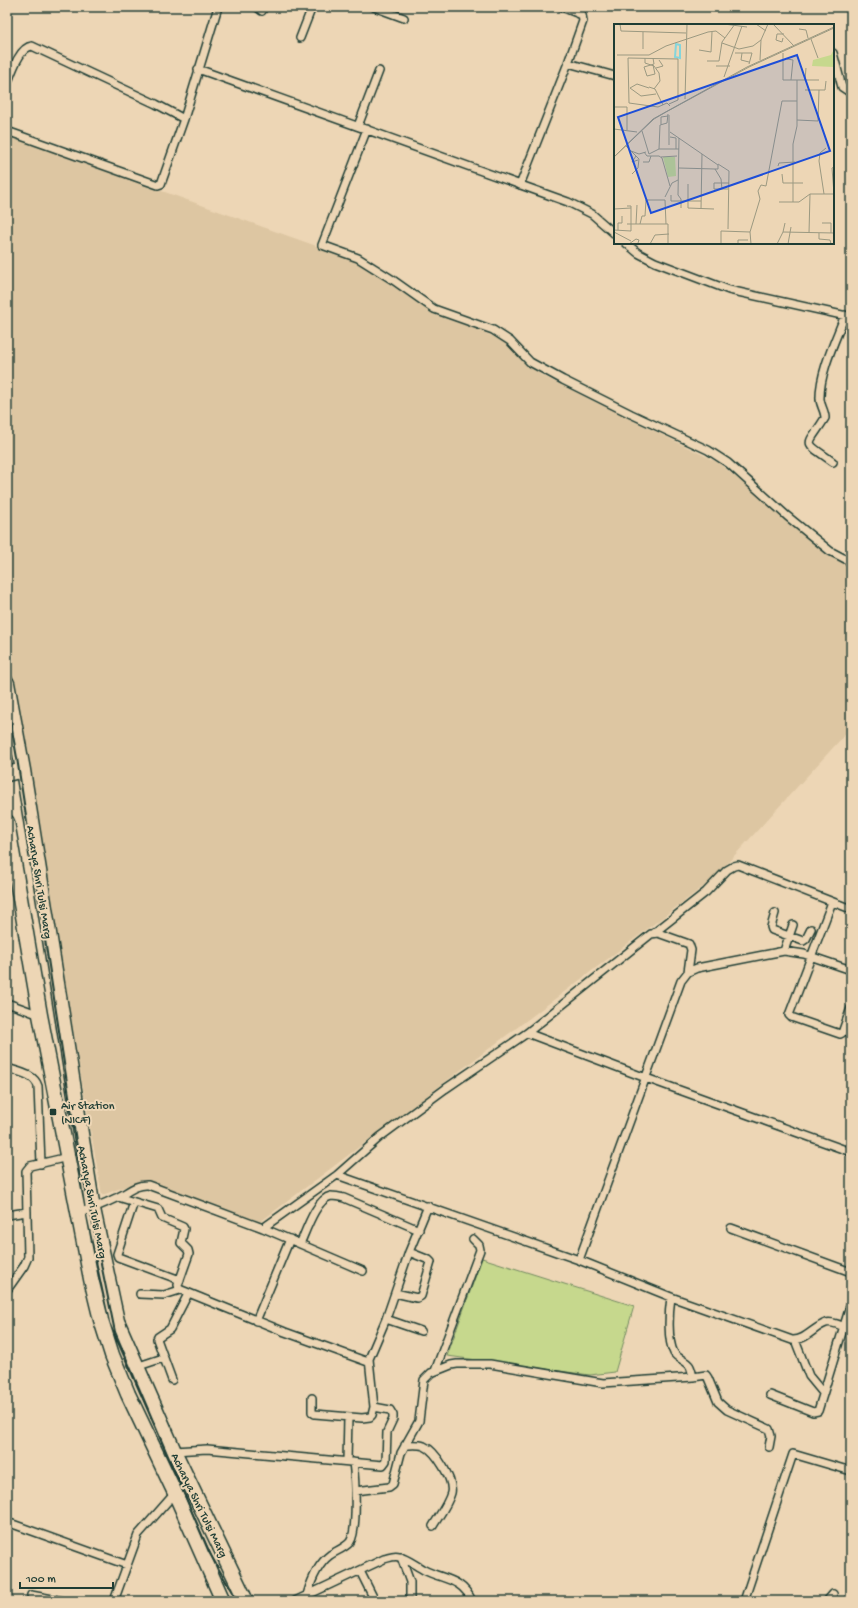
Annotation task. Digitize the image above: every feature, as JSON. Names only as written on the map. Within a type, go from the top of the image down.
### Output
[{"type":"highway","name":"Acharya Shri Tulsi Marg","points":[[7,683],[23,770],[93,1208],[117,1321],[174,1451],[246,1601]]},
{"type":"highway","points":[[7,774],[23,770]]},
{"type":"highway","name":"Acharya Shri Tulsi Marg","points":[[7,822],[40,1015],[95,1299],[112,1355],[128,1394],[175,1493],[202,1557],[223,1601]]},
{"type":"highway","points":[[202,1557],[220,1548]]},
{"type":"street","points":[[7,131],[159,185],[162,184],[184,119],[218,7]]},
{"type":"street","points":[[300,38],[312,7]]},
{"type":"street","points":[[374,7],[404,18]]},
{"type":"street","points":[[520,185],[583,21],[583,16],[562,7]]},
{"type":"street","points":[[7,85],[22,51],[28,46],[32,46],[138,95],[184,119]]},
{"type":"street","points":[[834,57],[842,87],[851,93]]},
{"type":"street","points":[[568,63],[614,76]]},
{"type":"street","points":[[198,69],[582,208],[592,214],[614,233]]},
{"type":"street","points":[[358,126],[379,71]]},
{"type":"street","points":[[367,129],[322,245],[358,258],[393,280],[434,309],[493,330],[510,341],[530,362],[550,374],[708,450],[728,463],[787,516],[830,551],[851,562]]},
{"type":"street","points":[[627,244],[638,253],[655,262],[729,290],[848,316],[824,374],[820,389],[820,401],[825,418],[809,441],[811,446],[833,462]]},
{"type":"street","points":[[263,1228],[337,1175],[380,1137],[424,1104],[527,1033],[706,892],[727,870],[734,866],[738,865],[851,909]]},
{"type":"street","points":[[832,902],[789,1014],[790,1016],[841,1034],[851,1008]]},
{"type":"street","points":[[775,913],[771,929],[801,940],[805,940],[811,929]]},
{"type":"street","points":[[784,950],[793,925]]},
{"type":"street","points":[[579,1260],[681,981],[688,972],[691,950],[689,944],[654,933]]},
{"type":"street","points":[[688,972],[698,968],[784,950],[812,956],[851,970]]},
{"type":"street","points":[[7,1003],[40,1015]]},
{"type":"street","points":[[527,1033],[646,1078],[851,1152]]},
{"type":"street","points":[[7,1068],[32,1077],[38,1086],[41,1164]]},
{"type":"street","points":[[7,1290],[24,1266],[28,1257],[26,1171],[30,1166],[68,1157]]},
{"type":"street","points":[[337,1175],[579,1260],[671,1297],[794,1340],[810,1376],[823,1393]]},
{"type":"street","points":[[78,1213],[118,1197],[134,1188],[148,1185],[263,1228],[363,1271]]},
{"type":"street","points":[[300,1244],[316,1209],[321,1202],[332,1196],[344,1198],[419,1230]]},
{"type":"street","points":[[118,1197],[158,1209],[162,1218],[183,1226],[184,1229],[181,1243],[188,1250],[189,1254],[178,1286],[180,1290]]},
{"type":"street","points":[[134,1202],[117,1254],[118,1257],[180,1280]]},
{"type":"street","points":[[312,1398],[312,1412],[315,1414],[348,1417],[370,1417],[372,1415],[374,1407],[368,1362],[386,1319],[409,1252],[428,1206]]},
{"type":"street","points":[[7,1215],[27,1212]]},
{"type":"street","points":[[731,1228],[851,1272]]},
{"type":"street","points":[[256,1320],[290,1239]]},
{"type":"street","points":[[436,1371],[480,1250],[478,1242],[473,1239]]},
{"type":"street","points":[[395,1292],[417,1298],[421,1296],[431,1262],[409,1252]]},
{"type":"street","points":[[140,1294],[164,1295],[180,1290],[368,1362]]},
{"type":"street","points":[[172,1380],[157,1338],[170,1329],[188,1294]]},
{"type":"street","points":[[671,1297],[669,1310],[672,1348],[677,1356],[689,1365],[693,1377]]},
{"type":"street","points":[[770,1395],[816,1412],[819,1408],[851,1303]]},
{"type":"street","points":[[386,1319],[421,1331]]},
{"type":"street","points":[[794,1340],[826,1323],[851,1330]]},
{"type":"street","points":[[136,1367],[163,1358]]},
{"type":"street","points":[[355,1491],[391,1486],[394,1482],[401,1453],[418,1421],[424,1380],[428,1375],[436,1371],[457,1364],[490,1364],[603,1383],[706,1375],[710,1381],[718,1402],[727,1410],[770,1429],[771,1436],[769,1447]]},
{"type":"street","points":[[174,1451],[206,1449],[381,1465],[385,1462],[387,1434],[393,1415],[390,1410],[374,1407]]},
{"type":"street","points":[[307,1595],[314,1576],[322,1563],[330,1555],[349,1543],[355,1532],[355,1491],[350,1462],[348,1417]]},
{"type":"street","points":[[405,1445],[420,1445],[428,1448],[438,1458],[448,1477],[451,1494],[434,1526]]},
{"type":"street","points":[[744,1601],[793,1454],[851,1472]]},
{"type":"street","points":[[114,1601],[133,1545],[142,1529],[175,1493]]},
{"type":"street","points":[[7,1522],[127,1565]]},
{"type":"street","points":[[295,1601],[391,1557],[401,1557],[427,1572],[459,1584],[467,1591],[472,1601]]},
{"type":"street","points":[[401,1557],[410,1582],[410,1601]]},
{"type":"street","points":[[360,1571],[375,1601]]},
{"type":"street","points":[[827,1601],[833,1594]]},
{"type":"street","points":[[31,1595],[62,1601]]},
{"type":"shaded area","points":[[7,136],[353,259],[435,315],[476,329],[501,340],[541,375],[717,462],[835,557],[851,564],[851,728],[712,880],[260,1222],[143,1180],[102,1195],[7,656]]},
{"type":"green space","points":[[482,1258],[634,1306],[615,1372],[590,1375],[447,1356]]},
{"type":"railway","points":[[7,702],[76,1141],[115,1332],[209,1552],[237,1601]]},
{"type":"place","name":"Air Station (NICF)","points":[[53,1112]]}]
